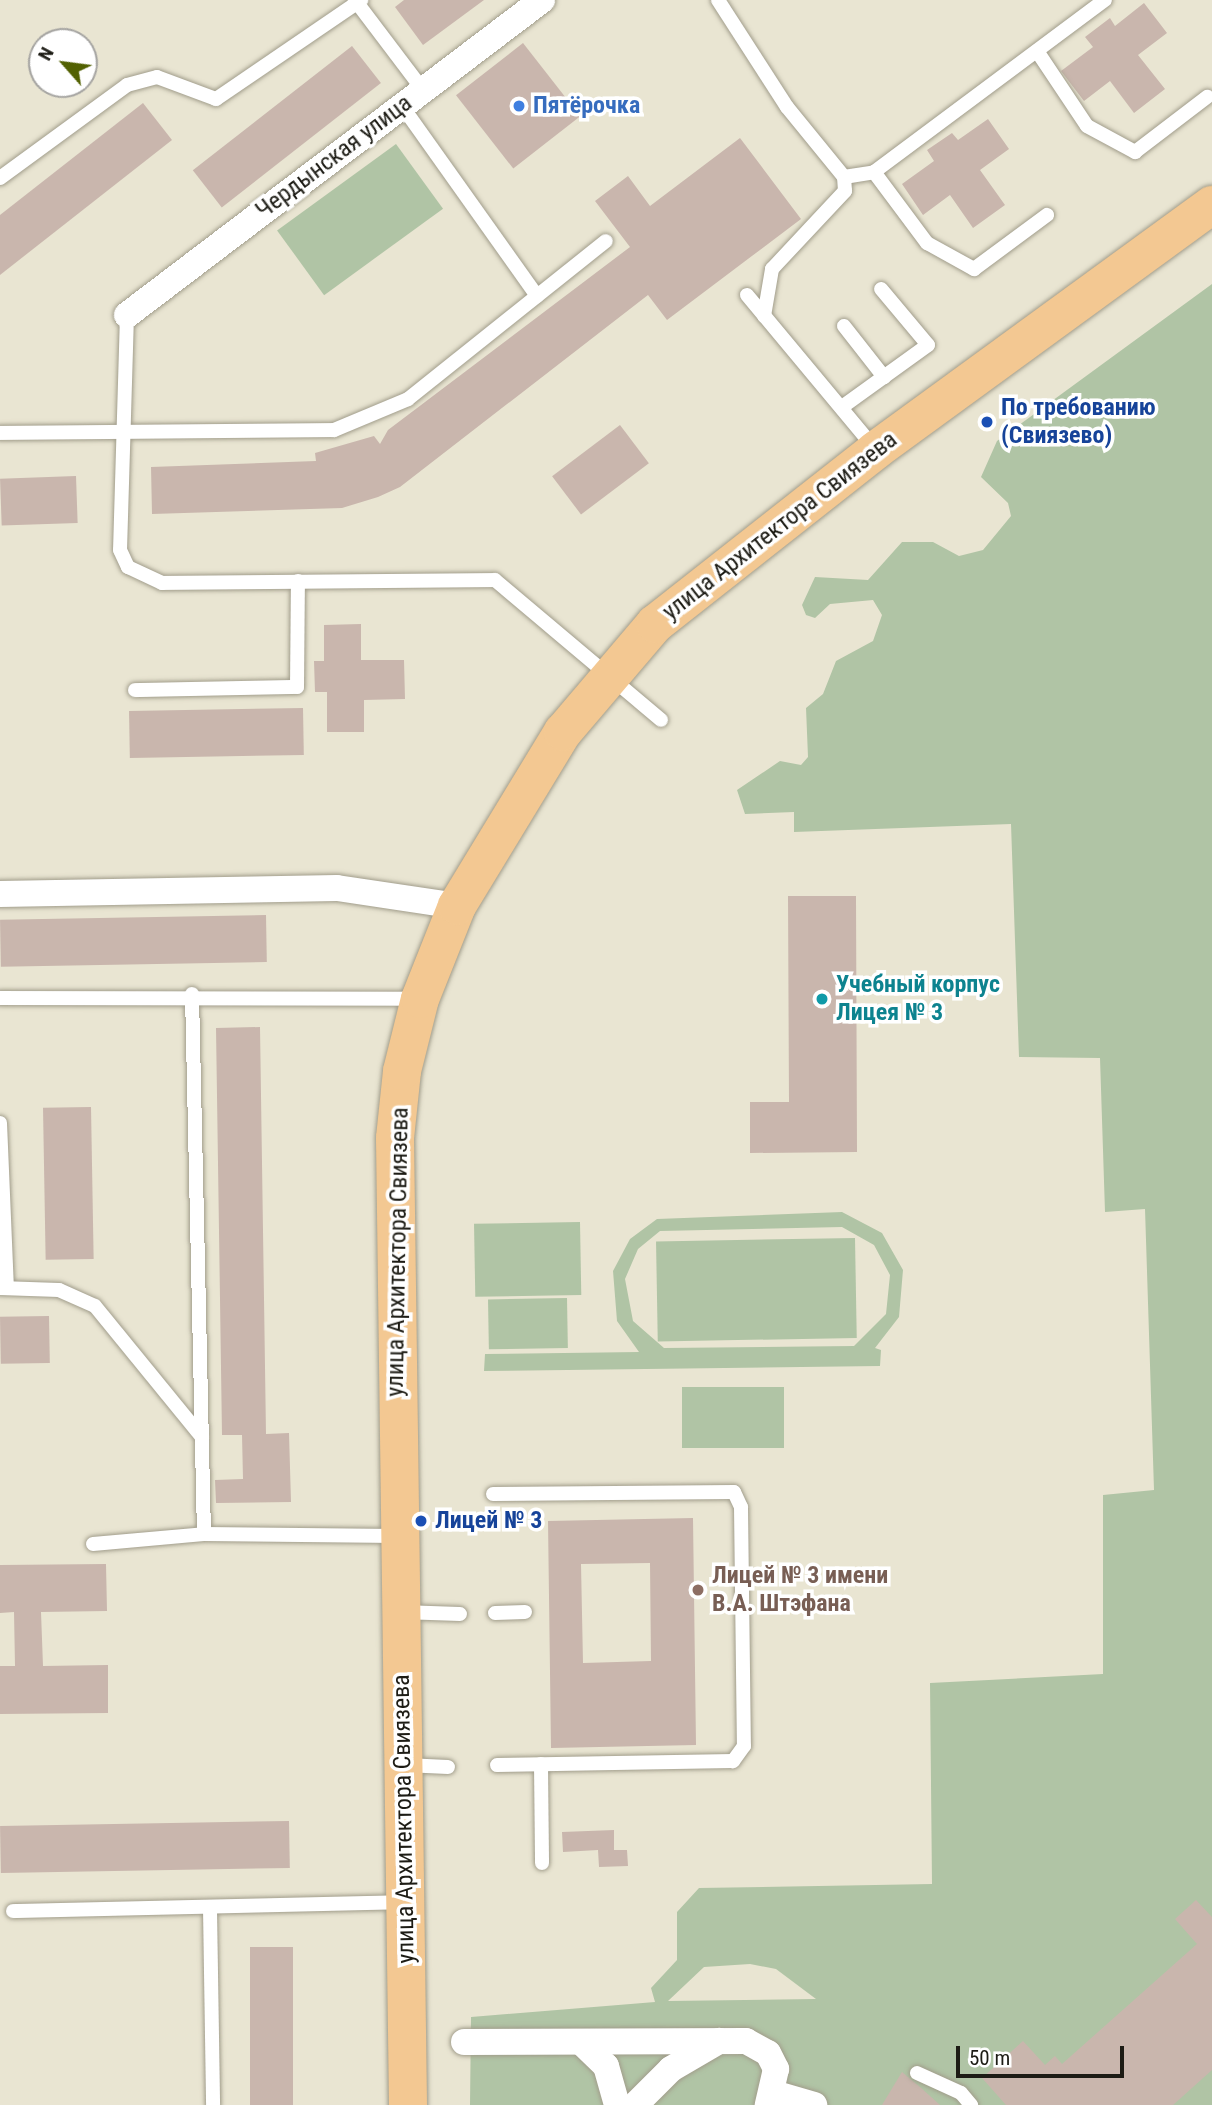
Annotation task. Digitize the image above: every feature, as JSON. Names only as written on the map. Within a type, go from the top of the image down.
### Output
[{"type":"main road","name":"улица Архитектора Свиязева","points":[[408,2105],[395,1138],[401,1071],[420,999],[457,906],[541,765],[608,672],[708,577],[876,450],[1212,205]]},
{"type":"street","name":"Чердынская улица","points":[[127,315],[542,0]]},
{"type":"street","points":[[0,894],[337,888],[457,906]]},
{"type":"street","points":[[635,2105],[671,2069],[723,2039]]},
{"type":"street","points":[[464,2042],[746,2041],[768,2053],[776,2069],[771,2099],[814,2105]]},
{"type":"street","points":[[582,2043],[606,2066],[617,2105]]},
{"type":"lane","points":[[718,0],[787,107],[844,177],[845,191],[772,269],[765,316]]},
{"type":"lane","points":[[844,177],[874,172],[1104,0]]},
{"type":"lane","points":[[0,178],[127,85],[158,77],[216,99],[358,1],[413,98],[537,296]]},
{"type":"lane","points":[[1037,51],[1087,126],[1135,152],[1207,97]]},
{"type":"lane","points":[[874,172],[927,243],[974,269],[1047,215]]},
{"type":"lane","points":[[0,433],[334,430],[408,399],[606,241]]},
{"type":"lane","points":[[842,407],[928,345],[881,289]]},
{"type":"lane","points":[[747,295],[876,450]]},
{"type":"lane","points":[[127,315],[121,431],[120,550],[128,567],[162,583],[495,580],[608,672],[661,720]]},
{"type":"lane","points":[[844,326],[884,377]]},
{"type":"lane","points":[[135,690],[298,687],[298,581]]},
{"type":"lane","points":[[192,994],[205,1534]]},
{"type":"lane","points":[[0,998],[192,994],[420,999]]},
{"type":"lane","points":[[0,1123],[4,1288],[59,1290],[95,1306],[202,1437]]},
{"type":"lane","points":[[493,1494],[725,1490],[740,1498],[743,1754],[733,1761],[497,1765]]},
{"type":"lane","points":[[93,1544],[205,1534],[399,1536]]},
{"type":"lane","points":[[400,1612],[460,1614]]},
{"type":"lane","points":[[495,1613],[525,1612]]},
{"type":"lane","points":[[541,1764],[542,1863]]},
{"type":"lane","points":[[403,1765],[448,1767]]},
{"type":"lane","points":[[13,1911],[210,1909],[405,1902]]},
{"type":"lane","points":[[210,1909],[214,2105]]},
{"type":"lane","points":[[917,2073],[961,2093],[971,2105]]},
{"type":"green space","points":[[396,144],[443,209],[324,295],[277,230]]},
{"type":"green space","points":[[1212,284],[1212,2105],[470,2105],[471,2017],[655,2002],[651,1988],[677,1960],[677,1912],[699,1888],[932,1884],[930,1683],[1103,1674],[1103,1495],[1154,1490],[1145,1209],[1105,1212],[1100,1058],[1019,1057],[1011,824],[794,832],[794,812],[745,814],[737,790],[780,761],[801,765],[808,757],[806,708],[823,694],[836,661],[873,641],[882,615],[873,600],[830,604],[815,618],[806,615],[802,605],[815,577],[868,580],[902,542],[933,542],[959,556],[983,550],[1011,516],[1008,503],[981,477],[997,441]],"holes":[[[750,1964],[776,1969],[816,1999],[668,2001],[704,1967]]]},
{"type":"green space","points":[[842,1212],[882,1233],[903,1270],[899,1317],[875,1348],[881,1350],[880,1366],[484,1371],[485,1354],[639,1352],[617,1321],[613,1271],[630,1239],[657,1219]],"holes":[[[842,1227],[874,1245],[890,1275],[886,1314],[854,1346],[664,1348],[633,1321],[625,1279],[638,1249],[660,1231]]]},
{"type":"green space","points":[[580,1222],[581,1295],[475,1297],[474,1224]]},
{"type":"green space","points":[[855,1238],[857,1338],[658,1341],[656,1241]]},
{"type":"green space","points":[[567,1298],[568,1348],[489,1349],[488,1299]]},
{"type":"green space","points":[[682,1387],[784,1387],[784,1448],[682,1448]]},
{"type":"building","points":[[404,0],[484,0],[423,45],[395,7]]},
{"type":"building","points":[[1144,3],[1167,33],[1138,55],[1165,89],[1134,113],[1110,81],[1084,101],[1061,71],[1093,47],[1085,37],[1110,18],[1115,26]]},
{"type":"building","name":"Пятёрочка","points":[[523,43],[580,116],[513,169],[456,95]]},
{"type":"building","points":[[352,46],[381,83],[222,207],[193,170]]},
{"type":"building","points":[[143,103],[172,140],[0,275],[0,215]]},
{"type":"building","points":[[988,119],[1009,149],[980,170],[1005,205],[973,228],[950,195],[923,215],[902,184],[934,161],[927,150],[952,133],[958,140]]},
{"type":"building","points":[[740,138],[801,219],[667,320],[648,295],[400,487],[378,497],[342,508],[152,514],[151,467],[316,461],[315,453],[374,436],[380,444],[388,430],[630,247],[595,201],[628,176],[650,206]]},
{"type":"building","points":[[620,425],[649,463],[581,514],[552,476]]},
{"type":"building","points":[[76,476],[78,523],[2,526],[0,479]]},
{"type":"building","points":[[361,624],[361,660],[404,660],[405,699],[364,700],[364,732],[327,732],[327,692],[315,692],[314,661],[324,661],[324,625]]},
{"type":"building","points":[[303,708],[304,755],[130,758],[129,711]]},
{"type":"building","name":"Учебный корпус Лицея № 3","points":[[788,896],[856,896],[857,1152],[750,1153],[750,1102],[789,1102]]},
{"type":"building","points":[[266,915],[267,962],[1,967],[0,920]]},
{"type":"building","points":[[260,1027],[266,1434],[289,1433],[291,1502],[216,1503],[215,1480],[243,1479],[242,1435],[222,1435],[216,1028]]},
{"type":"building","points":[[91,1107],[94,1259],[46,1260],[43,1108]]},
{"type":"building","points":[[49,1316],[50,1363],[1,1364],[0,1317]]},
{"type":"building","points":[[693,1518],[696,1745],[551,1748],[548,1521]],"holes":[[[650,1563],[651,1661],[583,1663],[581,1564]]]},
{"type":"building","points":[[106,1564],[107,1611],[41,1612],[43,1666],[108,1665],[108,1713],[0,1714],[0,1666],[15,1666],[14,1612],[0,1613],[0,1565]]},
{"type":"building","points":[[289,1821],[290,1868],[1,1873],[0,1826]]},
{"type":"building","points":[[614,1830],[614,1850],[627,1850],[628,1866],[599,1867],[598,1850],[563,1852],[562,1832]]},
{"type":"building","points":[[1196,1900],[1212,1917],[1212,2070],[1173,2105],[1006,2105],[982,2078],[1023,2041],[1045,2065],[1055,2056],[1062,2064],[1197,1944],[1175,1919]]},
{"type":"building","points":[[250,1947],[293,1947],[293,2105],[250,2105]]},
{"type":"building","points":[[902,2072],[920,2087],[940,2105],[882,2105]]},
{"type":"place","name":"Пятёрочка","points":[[519,106]]},
{"type":"place","name":"По требованию (Свиязево)","points":[[987,422]]},
{"type":"place","name":"Учебный корпус Лицея № 3","points":[[822,999]]},
{"type":"place","name":"Лицей № 3","points":[[421,1521]]},
{"type":"place","name":"Лицей № 3 имени В.А. Штэфана","points":[[698,1590]]}]
